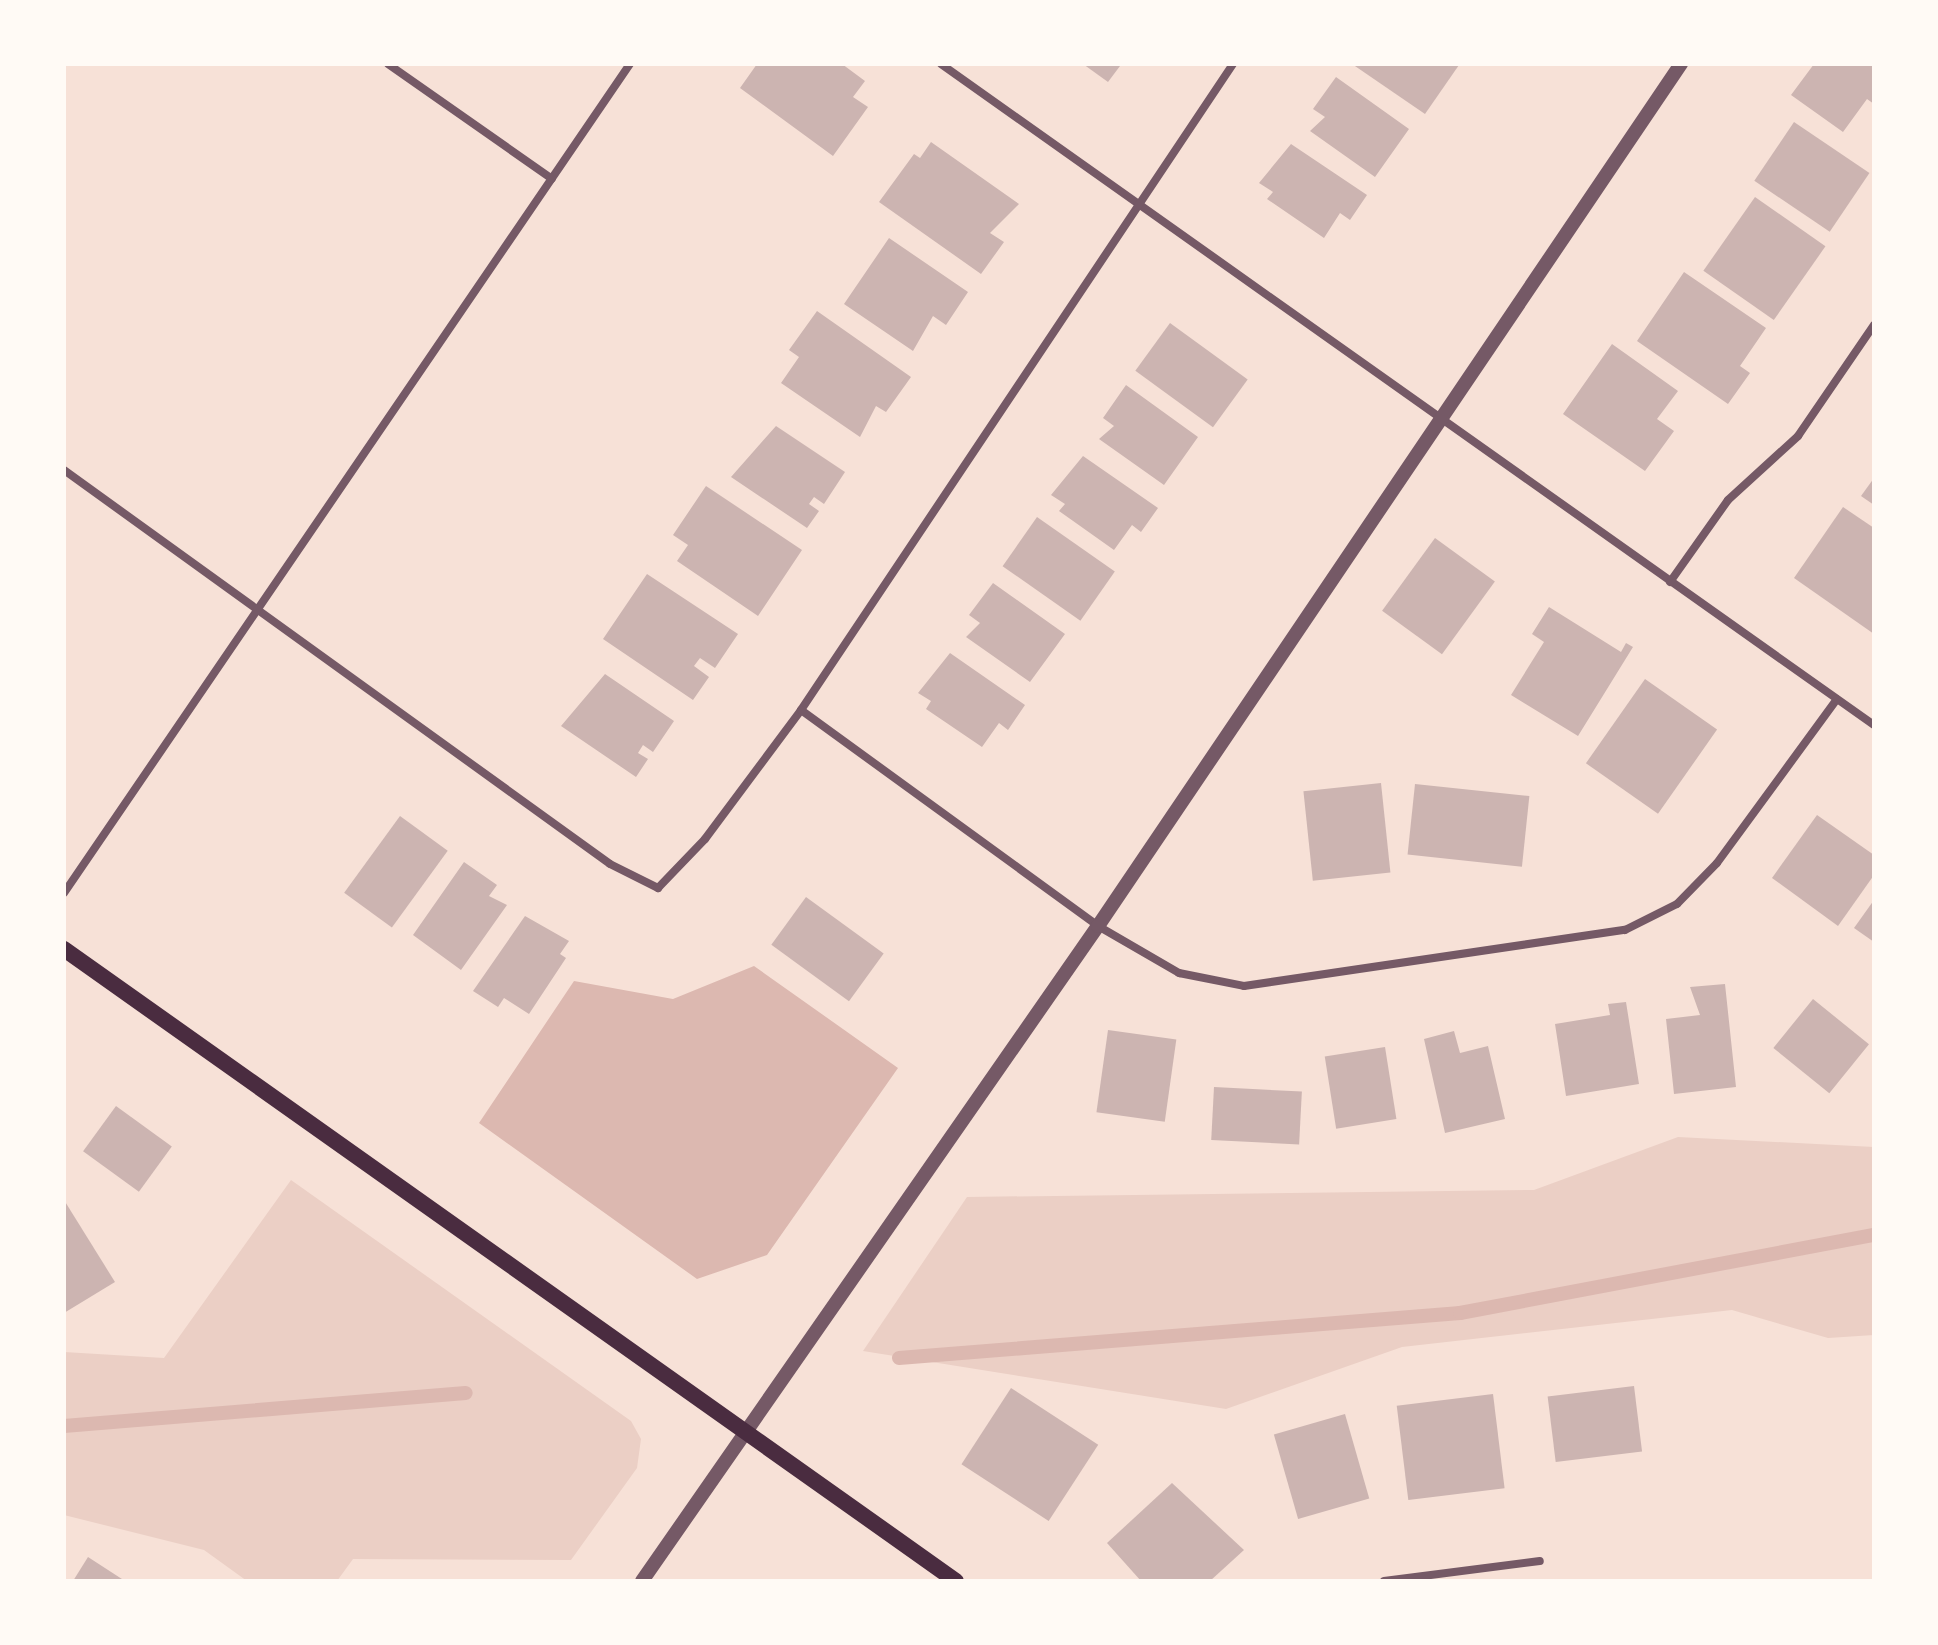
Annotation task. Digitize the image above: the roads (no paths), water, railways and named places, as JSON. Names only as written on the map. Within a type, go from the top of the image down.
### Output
[{"type":"main road","points":[[64,949],[956,1581]]},
{"type":"street","points":[[388,64],[552,179]]},
{"type":"street","points":[[64,893],[630,64]]},
{"type":"street","points":[[941,64],[1874,725]]},
{"type":"street","points":[[64,470],[610,864],[658,888],[705,839],[801,710],[1233,64]]},
{"type":"street","points":[[642,1581],[1098,926],[1681,64]]},
{"type":"street","points":[[1670,582],[1728,500],[1798,436],[1874,325]]},
{"type":"street","points":[[801,710],[1098,926],[1179,973],[1244,986],[1625,930],[1677,904],[1717,863],[1837,699]]},
{"type":"street","points":[[1384,1581],[1540,1561]]},
{"type":"waterway","points":[[899,1358],[1460,1313],[1874,1235]]},
{"type":"waterway","points":[[64,1426],[466,1393]]}]
